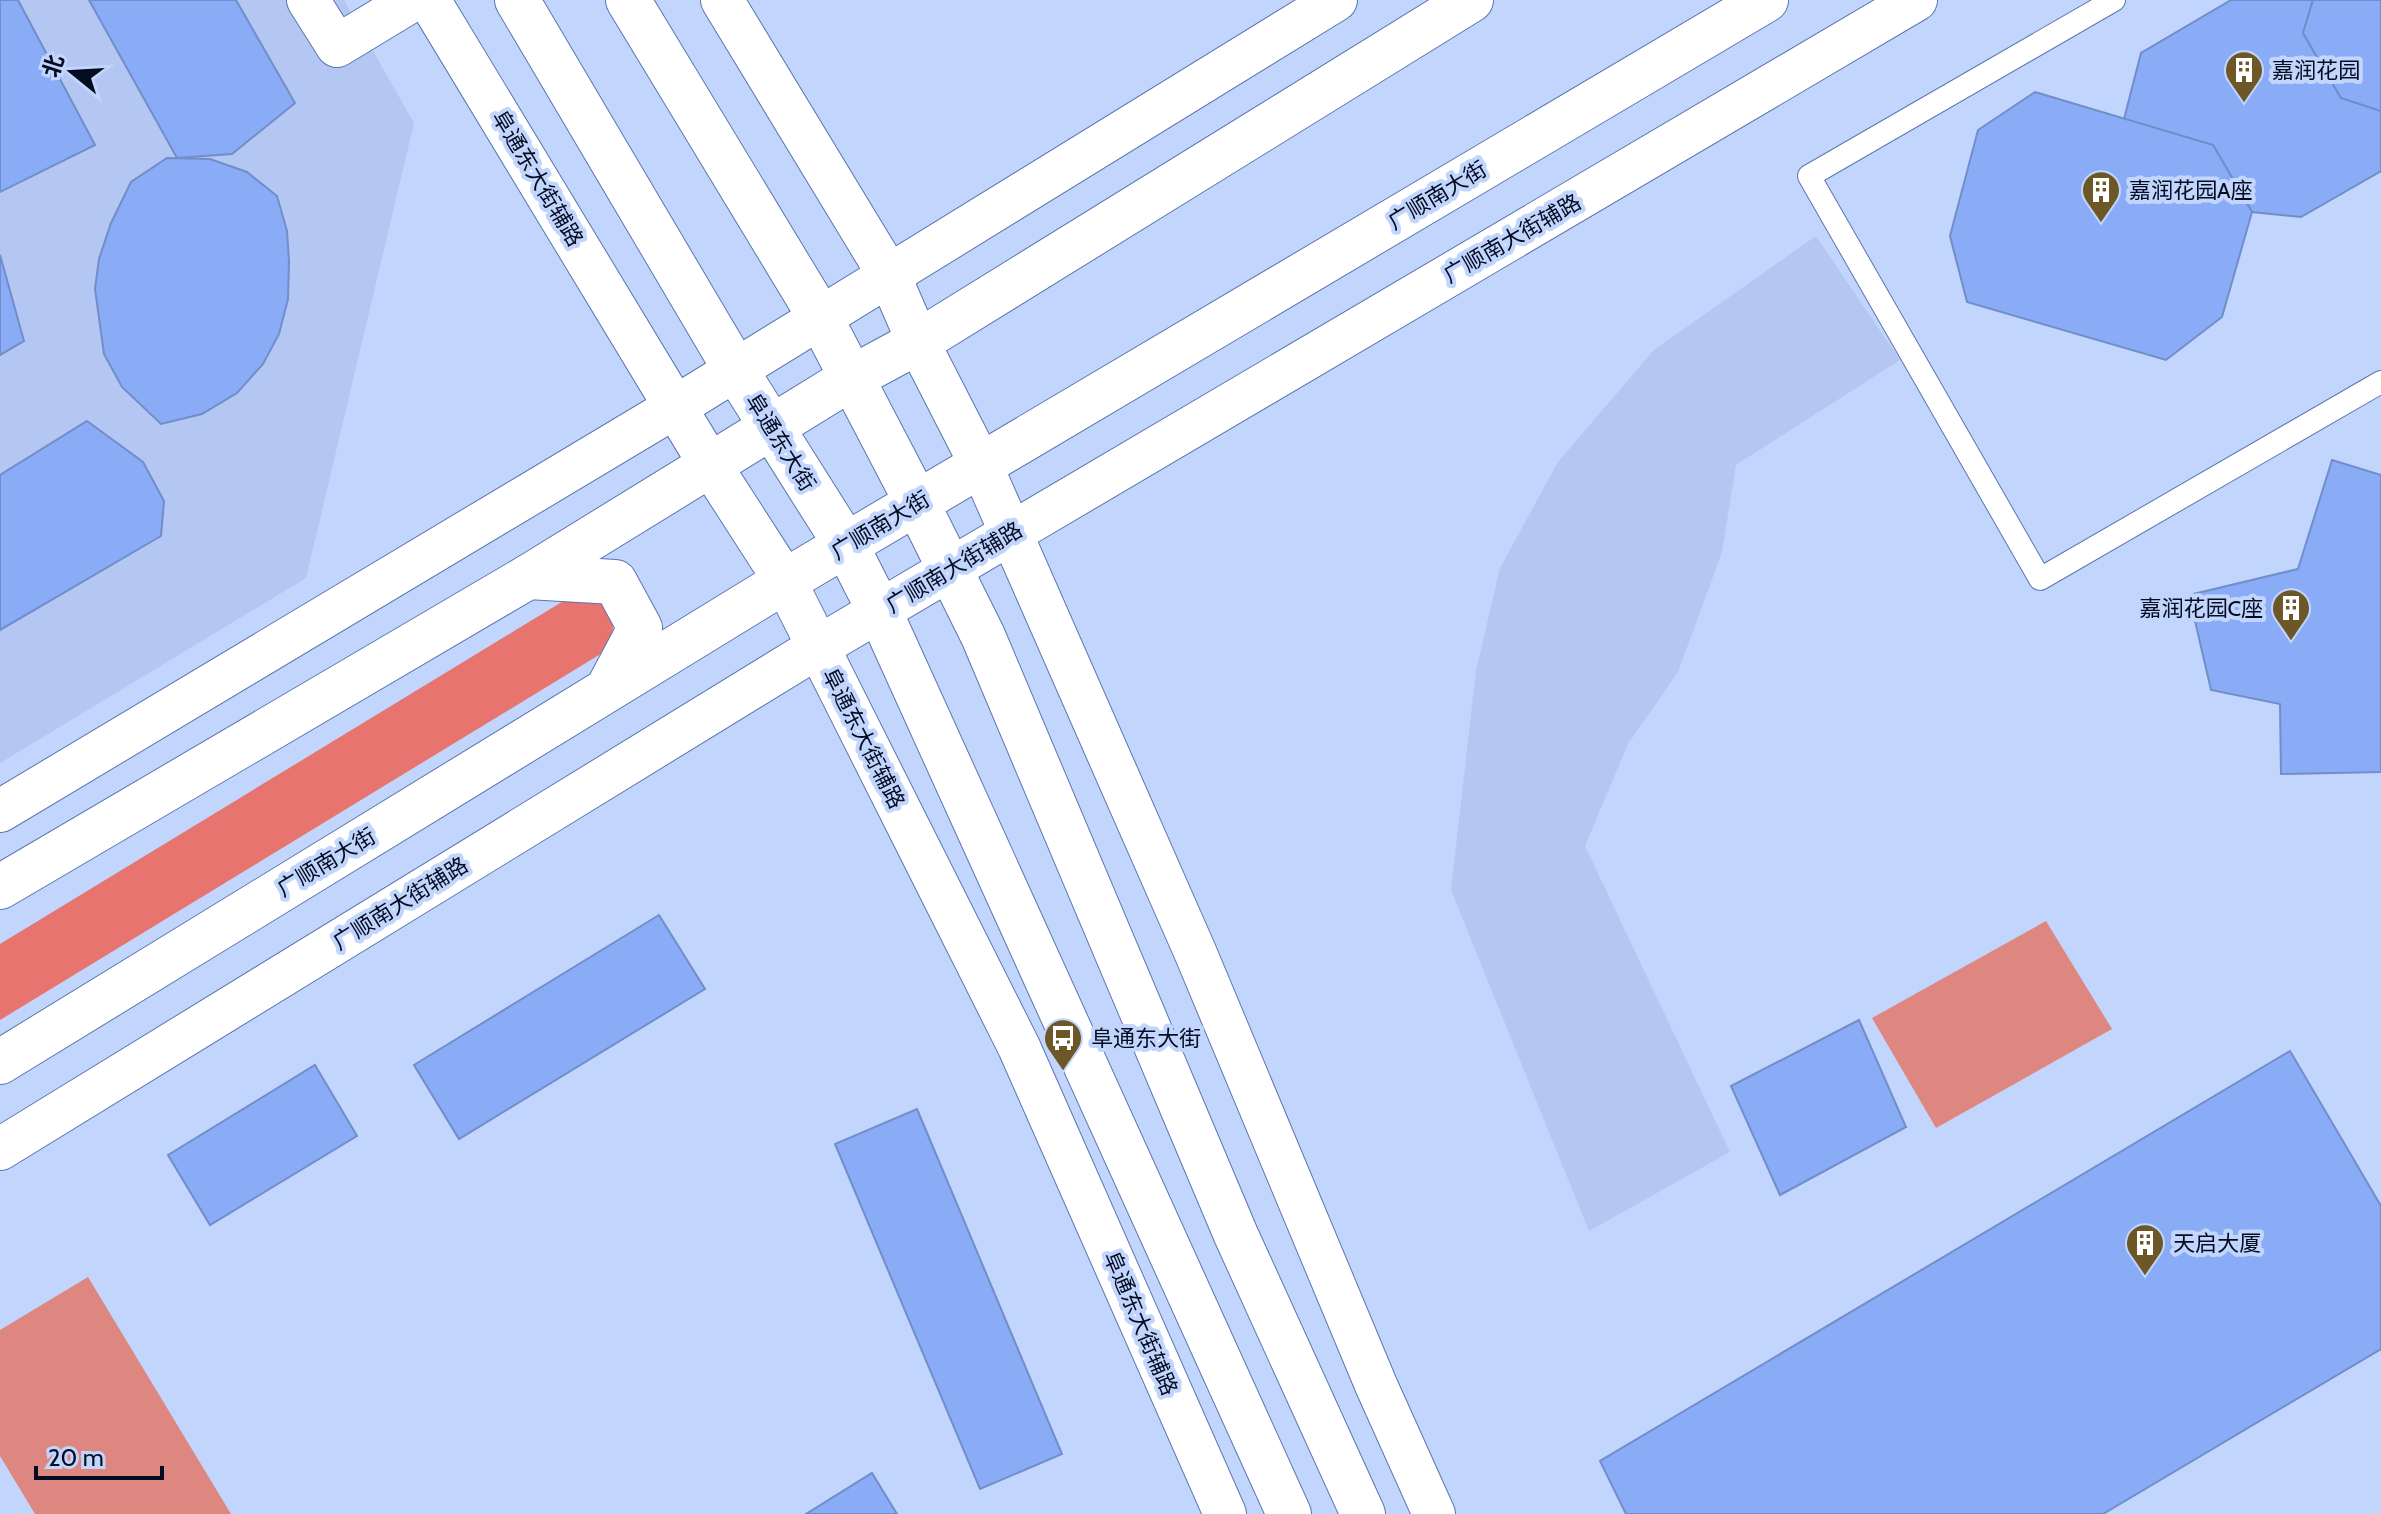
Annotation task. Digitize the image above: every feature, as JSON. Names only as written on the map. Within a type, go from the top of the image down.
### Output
[{"type":"main road","name":"阜通东大街","points":[[517,0],[735,369],[846,545],[880,612],[1289,1514]]},
{"type":"main road","points":[[628,0],[820,317],[983,636],[1236,1235],[1363,1514]]},
{"type":"main road","points":[[0,887],[528,577],[853,377],[918,342],[1471,0]]},
{"type":"main road","name":"广顺南大街","points":[[0,1062],[785,581],[1766,0]]},
{"type":"main road","points":[[528,577],[615,582],[640,628],[606,690]]},
{"type":"street","points":[[308,0],[337,46],[413,0]]},
{"type":"street","name":"阜通东大街辅路","points":[[429,0],[709,463],[785,581],[1019,1047],[1225,1514]]},
{"type":"street","points":[[722,0],[890,277],[918,342],[981,465],[1196,954],[1376,1385],[1434,1514]]},
{"type":"street","points":[[0,811],[890,277],[1336,0]]},
{"type":"street","name":"广顺南大街辅路","points":[[0,1149],[818,647],[1916,0]]},
{"type":"lane","points":[[2114,0],[1809,176],[2040,579],[2381,382]]},
{"type":"shaded area","points":[[0,0],[344,0],[414,123],[306,578],[0,763]]},
{"type":"shaded area","points":[[1816,236],[1900,360],[1736,465],[1722,552],[1678,672],[1628,744],[1585,846],[1730,1152],[1589,1231],[1451,890],[1476,671],[1500,568],[1558,462],[1654,350]]},
{"type":"shaded area","points":[[570,597],[601,602],[613,621],[612,647],[0,1020],[0,944]]},
{"type":"shaded area","points":[[2046,921],[2112,1029],[1936,1128],[1872,1018]]},
{"type":"shaded area","points":[[88,1277],[231,1514],[35,1514],[0,1456],[0,1330]]},
{"type":"building","points":[[0,0],[18,0],[95,145],[0,192]]},
{"type":"building","points":[[89,0],[236,0],[295,103],[232,154],[177,158]]},
{"type":"building","name":"嘉润花园","points":[[2231,0],[2313,0],[2303,33],[2341,98],[2381,111],[2381,171],[2301,217],[2252,212],[2213,145],[2124,119],[2141,53]]},
{"type":"building","points":[[2313,0],[2381,0],[2381,111],[2341,98],[2303,33]]},
{"type":"building","name":"嘉润花园A座","points":[[2035,92],[2213,145],[2252,212],[2222,317],[2166,360],[1967,302],[1950,236],[1978,130]]},
{"type":"building","points":[[167,158],[210,159],[247,172],[277,196],[287,231],[289,261],[288,299],[279,334],[263,364],[237,393],[202,414],[161,424],[122,387],[104,354],[95,289],[99,259],[111,223],[131,182]]},
{"type":"building","points":[[0,255],[24,341],[0,355]]},
{"type":"building","points":[[87,421],[143,462],[164,501],[161,536],[0,630],[0,475]]},
{"type":"building","name":"嘉润花园C座","points":[[2332,460],[2381,475],[2381,772],[2281,774],[2280,704],[2211,690],[2189,595],[2298,569]]},
{"type":"building","points":[[659,915],[705,989],[459,1139],[414,1065]]},
{"type":"building","points":[[1859,1020],[1906,1127],[1780,1195],[1731,1086]]},
{"type":"building","name":"天启大厦","points":[[2290,1051],[2381,1206],[2381,1349],[2103,1514],[1626,1514],[1600,1461]]},
{"type":"building","points":[[315,1065],[357,1136],[210,1225],[168,1155]]},
{"type":"building","points":[[917,1109],[1062,1454],[980,1489],[835,1144]]},
{"type":"building","points":[[872,1473],[897,1514],[806,1514]]},
{"type":"place","name":"嘉润花园","points":[[2244,104]]},
{"type":"place","name":"嘉润花园A座","points":[[2101,224]]},
{"type":"place","name":"嘉润花园C座","points":[[2291,642]]},
{"type":"place","name":"阜通东大街","points":[[1063,1072]]},
{"type":"place","name":"天启大厦","points":[[2145,1277]]}]
